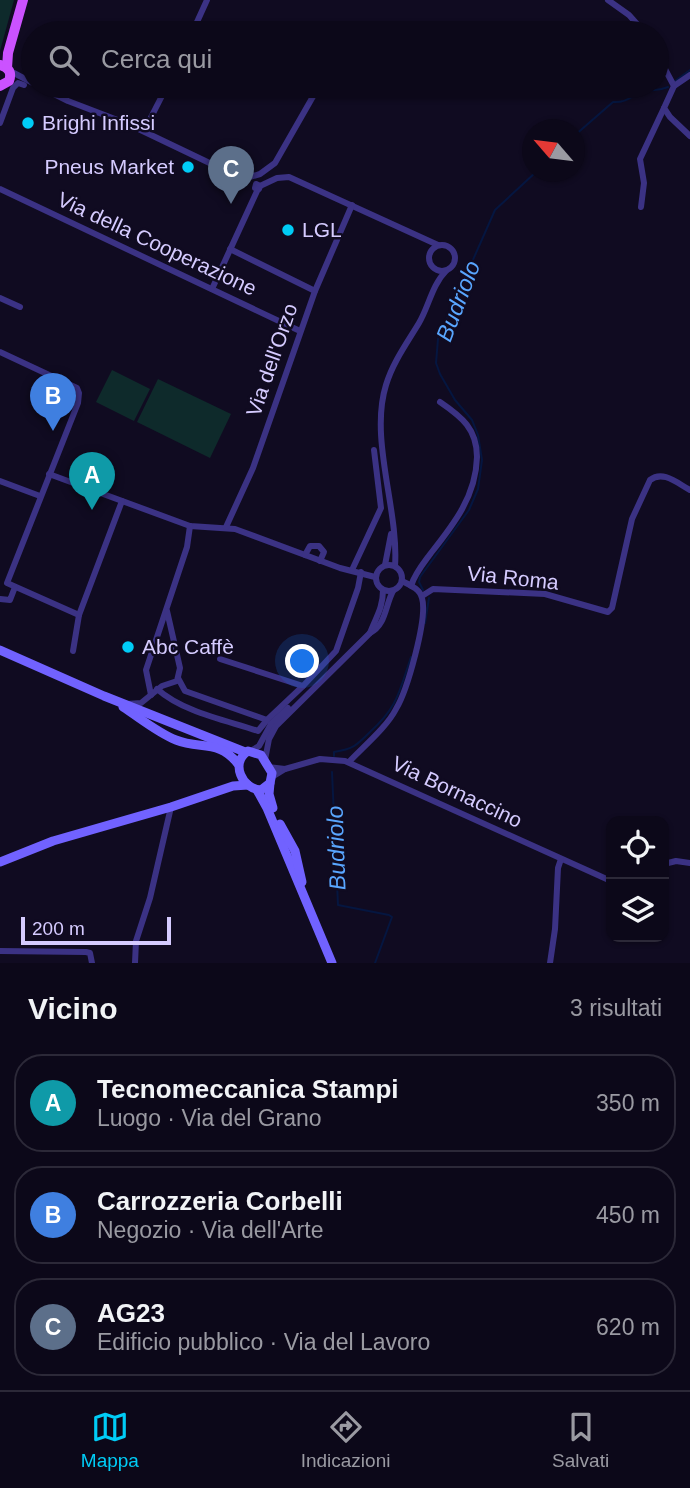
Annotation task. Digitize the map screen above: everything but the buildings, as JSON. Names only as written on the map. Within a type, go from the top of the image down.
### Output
[{"type":"main road","points":[[2,86],[10,78],[5,64],[23,0]]},
{"type":"main road","points":[[0,650],[104,696],[261,755],[267,763],[271,780],[269,798],[281,828],[295,851],[305,898]]},
{"type":"main road","points":[[104,696],[173,739],[216,747],[231,755],[241,774],[267,807],[332,963]]},
{"type":"main road","points":[[238,764],[248,751]]},
{"type":"main road","points":[[233,786],[241,774]]},
{"type":"main road","points":[[0,862],[53,841],[233,786],[264,789],[271,780]]},
{"type":"street","points":[[197,21],[207,0]]},
{"type":"street","points":[[608,0],[634,21]]},
{"type":"street","points":[[2,86],[20,77],[5,64]]},
{"type":"street","points":[[669,97],[674,86],[690,75]]},
{"type":"street","points":[[669,77],[674,86]]},
{"type":"street","points":[[0,122],[15,85],[21,83]]},
{"type":"street","points":[[60,98],[144,131],[258,187]]},
{"type":"street","points":[[144,131],[161,98]]},
{"type":"street","points":[[243,179],[260,174],[275,163],[312,98]]},
{"type":"street","points":[[641,207],[644,183],[640,159],[669,98]]},
{"type":"street","points":[[664,108],[690,136]]},
{"type":"street","points":[[212,289],[258,187],[277,178],[289,177],[438,246],[448,246],[454,253],[455,262],[435,284]]},
{"type":"street","name":"Via della Cooperazione","points":[[0,189],[300,331]]},
{"type":"street","name":"Via dell'Orzo","points":[[226,527],[253,468],[315,291],[352,205]]},
{"type":"street","points":[[424,238],[430,252],[430,265],[436,271],[446,271]]},
{"type":"street","points":[[430,252],[438,246]]},
{"type":"street","points":[[230,249],[315,291]]},
{"type":"street","points":[[395,566],[382,430],[382,400],[390,372],[421,320],[435,284],[436,271]]},
{"type":"street","points":[[0,298],[20,307]]},
{"type":"street","points":[[0,352],[77,388],[79,393],[78,402],[8,583],[79,615]]},
{"type":"street","points":[[411,586],[417,572],[468,500],[477,469],[473,432],[466,421],[440,402]]},
{"type":"street","points":[[352,570],[381,508],[374,450]]},
{"type":"street","points":[[49,474],[190,526],[226,527],[362,573],[376,574],[385,565],[392,529]]},
{"type":"street","name":"Via Roma","points":[[422,596],[433,589],[545,594],[608,612],[612,608],[632,519],[650,480],[656,475],[668,477],[690,489]]},
{"type":"street","points":[[0,481],[40,496]]},
{"type":"street","points":[[73,650],[79,615],[122,501]]},
{"type":"street","points":[[158,717],[150,696],[147,664],[187,547],[190,526]]},
{"type":"street","points":[[305,555],[310,547],[319,546],[324,552],[320,561]]},
{"type":"street","points":[[248,751],[263,741],[276,718],[370,633],[378,629],[393,591],[399,587],[402,580],[401,572],[395,566],[385,565]]},
{"type":"street","points":[[147,678],[160,687],[168,698],[258,731],[336,651],[362,573]]},
{"type":"street","points":[[376,574],[377,585],[383,590],[393,591]]},
{"type":"street","points":[[349,762],[396,710],[412,665],[422,621],[422,596],[402,580]]},
{"type":"street","points":[[0,599],[10,600],[15,587]]},
{"type":"street","points":[[370,633],[380,614],[383,590]]},
{"type":"street","points":[[127,704],[141,702],[160,687],[178,678],[180,668],[167,609]]},
{"type":"street","points":[[220,659],[303,686]]},
{"type":"street","points":[[178,678],[185,691],[267,720]]},
{"type":"street","points":[[267,763],[273,730],[316,684]]},
{"type":"street","points":[[215,717],[220,704]]},
{"type":"street","name":"Via Bornaccino","points":[[271,780],[285,769],[320,759],[349,762],[606,879]]},
{"type":"street","name":"Via Bornaccino","points":[[267,763],[285,769]]},
{"type":"street","points":[[135,963],[136,941],[150,898],[171,807]]},
{"type":"street","points":[[550,963],[561,859]]},
{"type":"street","points":[[669,863],[690,863]]},
{"type":"street","points":[[0,951],[86,952],[90,953],[92,963]]},
{"type":"green space","points":[[0,0],[14,0],[0,51]]},
{"type":"green space","points":[[112,370],[150,389],[134,421],[96,402]]},
{"type":"green space","points":[[158,379],[231,414],[210,458],[137,422]]},
{"type":"waterway","name":"Budriolo","points":[[675,81],[690,70]]},
{"type":"waterway","name":"Budriolo","points":[[585,126],[613,102],[629,98]]},
{"type":"waterway","name":"Budriolo","points":[[423,590],[420,577],[469,510],[478,489],[482,460],[478,435],[472,420],[455,400],[440,374],[436,363],[438,339],[495,210],[525,182]]},
{"type":"waterway","name":"Budriolo","points":[[425,623],[429,598]]},
{"type":"waterway","name":"Budriolo","points":[[334,756],[334,752],[357,744],[387,715],[400,690],[411,657]]},
{"type":"waterway","name":"Budriolo","points":[[332,772],[338,905],[392,917],[375,963]]},
{"type":"place","name":"Brighi Infissi","points":[[28,123]]},
{"type":"place","name":"Pneus Market","points":[[188,167]]},
{"type":"place","name":"AG23","points":[[231,204]]},
{"type":"place","name":"LGL","points":[[288,230]]},
{"type":"place","name":"Carrozzeria Corbelli","points":[[53,431]]},
{"type":"place","name":"Tecnomeccanica Stampi","points":[[92,510]]},
{"type":"place","name":"Abc Caffè","points":[[128,647]]}]
